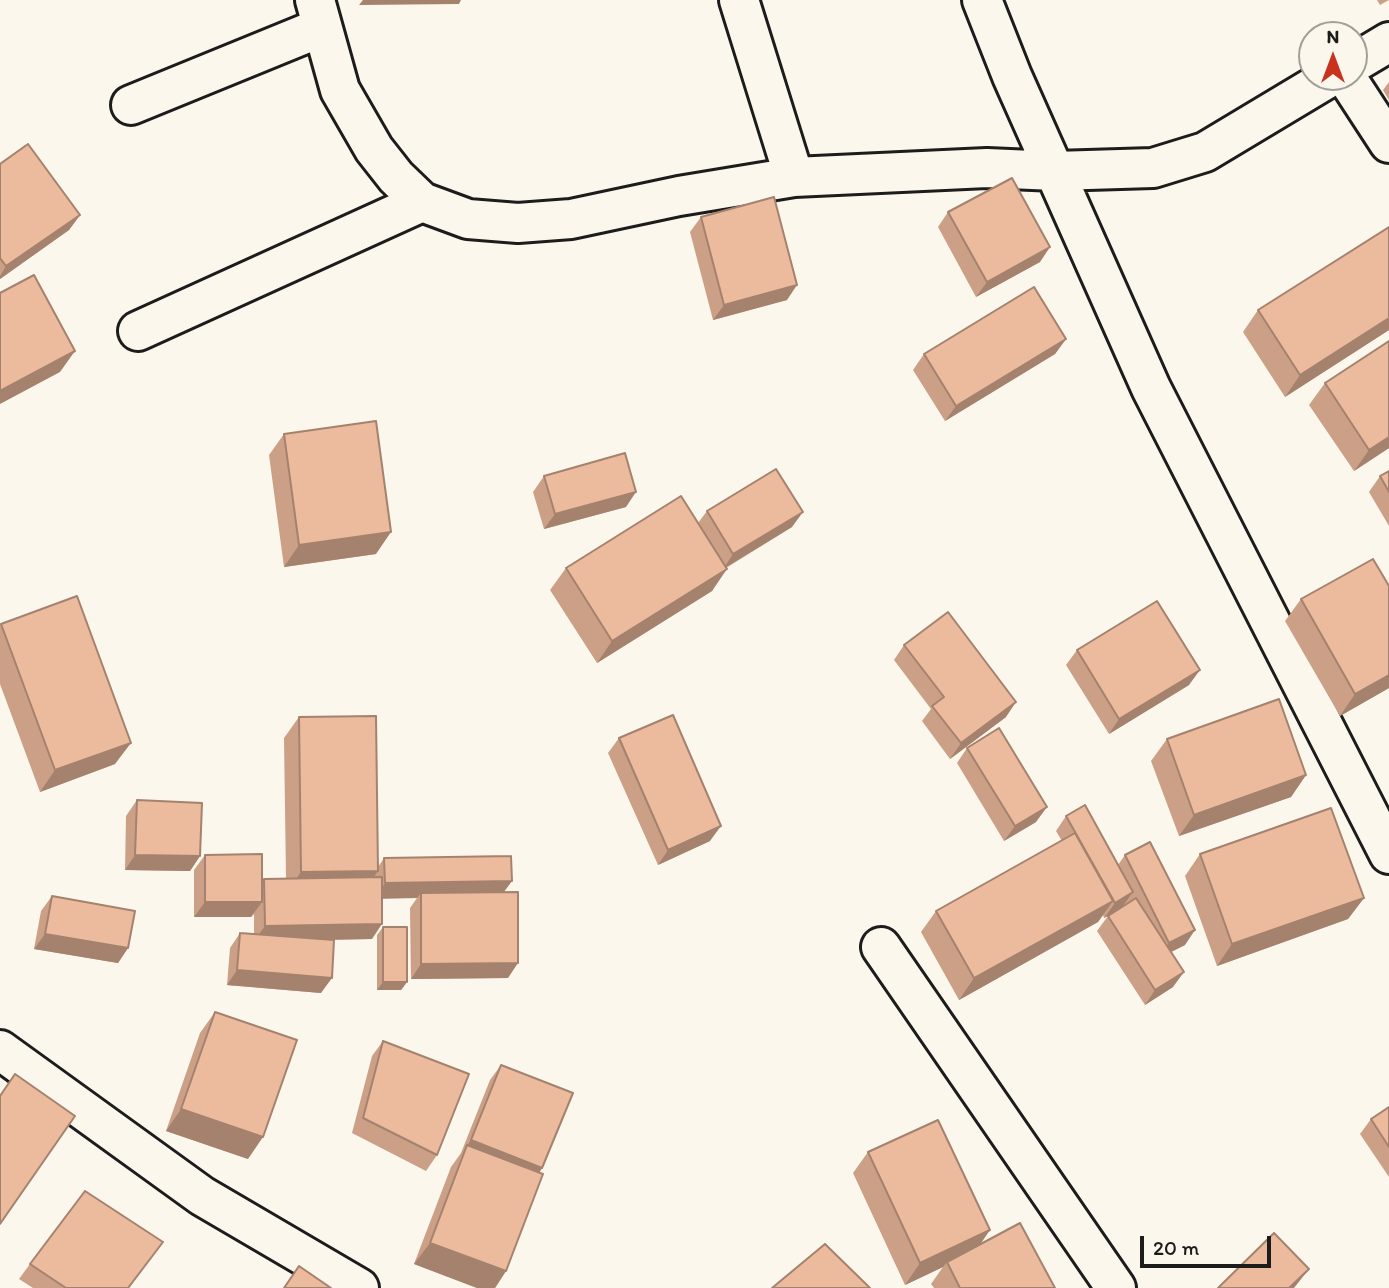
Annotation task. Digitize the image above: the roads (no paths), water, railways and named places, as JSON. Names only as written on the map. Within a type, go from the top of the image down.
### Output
[{"type":"street","points":[[739,0],[794,177]]},
{"type":"street","points":[[982,0],[1152,388],[1389,854]]},
{"type":"street","points":[[131,105],[319,13],[340,90],[367,137],[396,177],[422,202],[468,219],[518,223],[571,219],[679,196],[794,177],[987,168],[1055,171],[1153,167],[1205,152],[1307,91]]},
{"type":"street","points":[[1368,55],[1389,43]]},
{"type":"street","points":[[1355,91],[1389,143]]},
{"type":"street","points":[[138,331],[422,202]]},
{"type":"street","points":[[881,947],[1116,1288]]},
{"type":"street","points":[[0,1050],[201,1196],[359,1288]]}]
